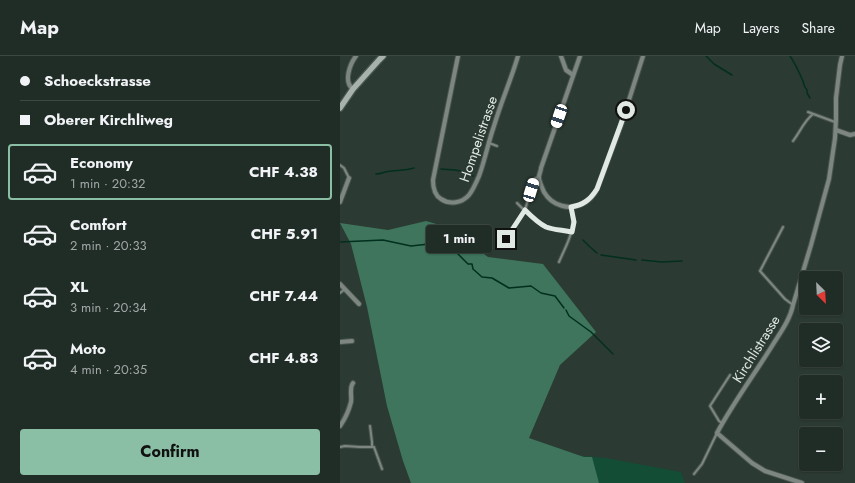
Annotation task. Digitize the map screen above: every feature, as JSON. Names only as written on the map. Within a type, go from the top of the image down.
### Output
[{"type":"street","points":[[353,89],[350,87],[348,79],[352,61],[356,56]]},
{"type":"street","points":[[340,108],[353,89],[383,56]]},
{"type":"street","name":"Hompelistrasse","points":[[458,56],[432,180],[434,191],[438,197],[454,203],[463,200],[468,196],[483,166],[499,109],[518,56]]},
{"type":"street","points":[[561,56],[566,70],[573,75]]},
{"type":"street","points":[[580,56],[539,177],[541,186],[547,197],[554,203],[571,207],[584,204],[597,189],[643,56]]},
{"type":"street","name":"Kirchlistrasse","points":[[717,433],[792,312],[829,179],[836,130],[836,98],[842,56]]},
{"type":"street","points":[[836,130],[847,134],[855,134]]},
{"type":"street","points":[[340,202],[349,178]]},
{"type":"street","points":[[340,284],[359,304]]},
{"type":"street","points":[[340,342],[352,341]]},
{"type":"street","points":[[340,426],[346,416],[351,402],[350,386],[353,383]]},
{"type":"street","points":[[717,433],[752,463],[765,471],[802,483]]},
{"type":"lane","points":[[808,112],[836,123]]},
{"type":"lane","points":[[793,141],[807,119],[813,114]]},
{"type":"lane","points":[[489,143],[497,146]]},
{"type":"lane","points":[[340,165],[344,168],[349,178]]},
{"type":"lane","points":[[506,239],[525,210],[534,179],[539,177]]},
{"type":"lane","points":[[516,203],[534,219],[545,226],[572,232]]},
{"type":"lane","points":[[559,262],[572,232],[574,222],[571,207]]},
{"type":"lane","points":[[784,227],[760,271],[785,299],[793,305]]},
{"type":"lane","points":[[340,293],[345,289]]},
{"type":"lane","points":[[722,424],[710,406],[730,375]]},
{"type":"lane","points":[[370,426],[372,446],[375,447],[382,469]]},
{"type":"lane","points":[[694,474],[704,459],[717,433]]},
{"type":"lane","points":[[340,447],[372,446]]},
{"type":"green space","points":[[426,221],[450,228],[488,257],[543,264],[596,332],[560,365],[529,438],[584,457],[592,457],[599,483],[411,483],[387,406],[367,307],[351,244],[340,223],[388,230]]},
{"type":"green space","points":[[584,456],[606,458],[681,472],[685,483],[575,483],[576,459]]},
{"type":"waterway","points":[[706,56],[714,64],[732,75]]},
{"type":"waterway","points":[[790,56],[810,98]]},
{"type":"waterway","points":[[376,174],[414,168]]},
{"type":"waterway","points":[[441,169],[461,171],[473,176]]},
{"type":"waterway","points":[[340,242],[383,240],[411,246],[429,244],[444,248],[449,252],[455,251],[468,264],[472,264],[473,269],[482,277],[492,278],[509,288],[531,286],[541,293],[555,296],[564,308]]},
{"type":"waterway","points":[[583,240],[597,253]]},
{"type":"waterway","points":[[601,255],[636,260]]},
{"type":"waterway","points":[[642,260],[662,262],[682,261]]},
{"type":"waterway","points":[[566,310],[569,316],[591,332],[613,354]]},
{"type":"route","points":[[506,239],[525,210],[539,223],[545,226],[572,232],[574,222],[571,207],[584,204],[597,189],[626,110]]}]
